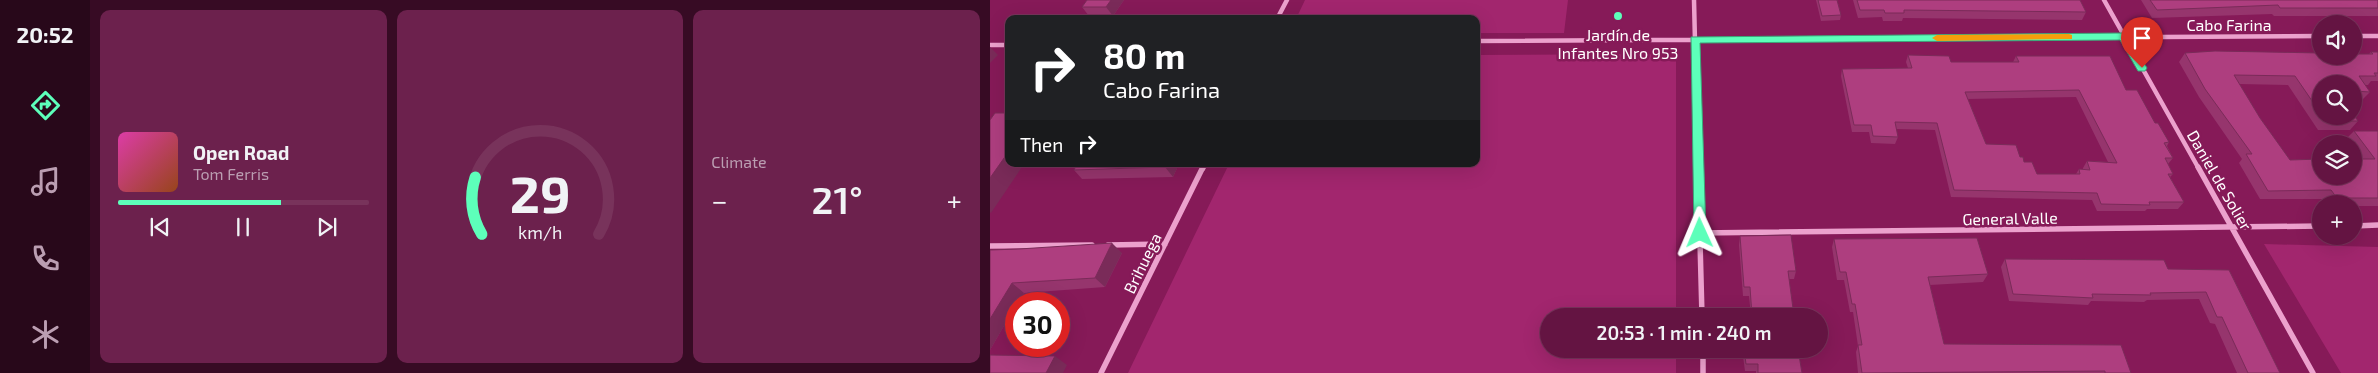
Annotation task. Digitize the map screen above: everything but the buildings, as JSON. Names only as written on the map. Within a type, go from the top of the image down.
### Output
[{"type":"street","points":[[1279,15],[1287,0]]},
{"type":"street","points":[[1694,0],[1702,308]]},
{"type":"street","name":"Daniel de Solier","points":[[2104,0],[2313,373]]},
{"type":"street","name":"Cabo Farina","points":[[1480,41],[2312,36]]},
{"type":"street","points":[[2362,36],[2378,36]]},
{"type":"street","points":[[990,45],[1005,45]]},
{"type":"street","name":"Brihuega","points":[[1101,373],[1204,167]]},
{"type":"street","points":[[2362,226],[2378,225]]},
{"type":"street","name":"General Valle","points":[[1700,233],[2312,226]]},
{"type":"street","points":[[990,246],[1165,244]]},
{"type":"street","points":[[1703,358],[1703,373]]},
{"type":"shaded area","points":[[1305,0],[1568,0],[1564,33],[1480,33],[1480,15],[1298,15]]},
{"type":"shaded area","points":[[1676,54],[1676,308],[1540,308],[1540,358],[1676,358],[1676,373],[1128,373],[1228,167],[1480,167],[1480,55]]},
{"type":"shaded area","points":[[2264,244],[2378,247],[2378,373],[2341,373]]},
{"type":"slow traffic","points":[[1937,38],[2069,37]]},
{"type":"place","name":"Jardín de Infantes Nro 953","points":[[1618,16]]},
{"type":"route","points":[[1700,233],[1695,40],[2124,36],[2142,68]]}]
